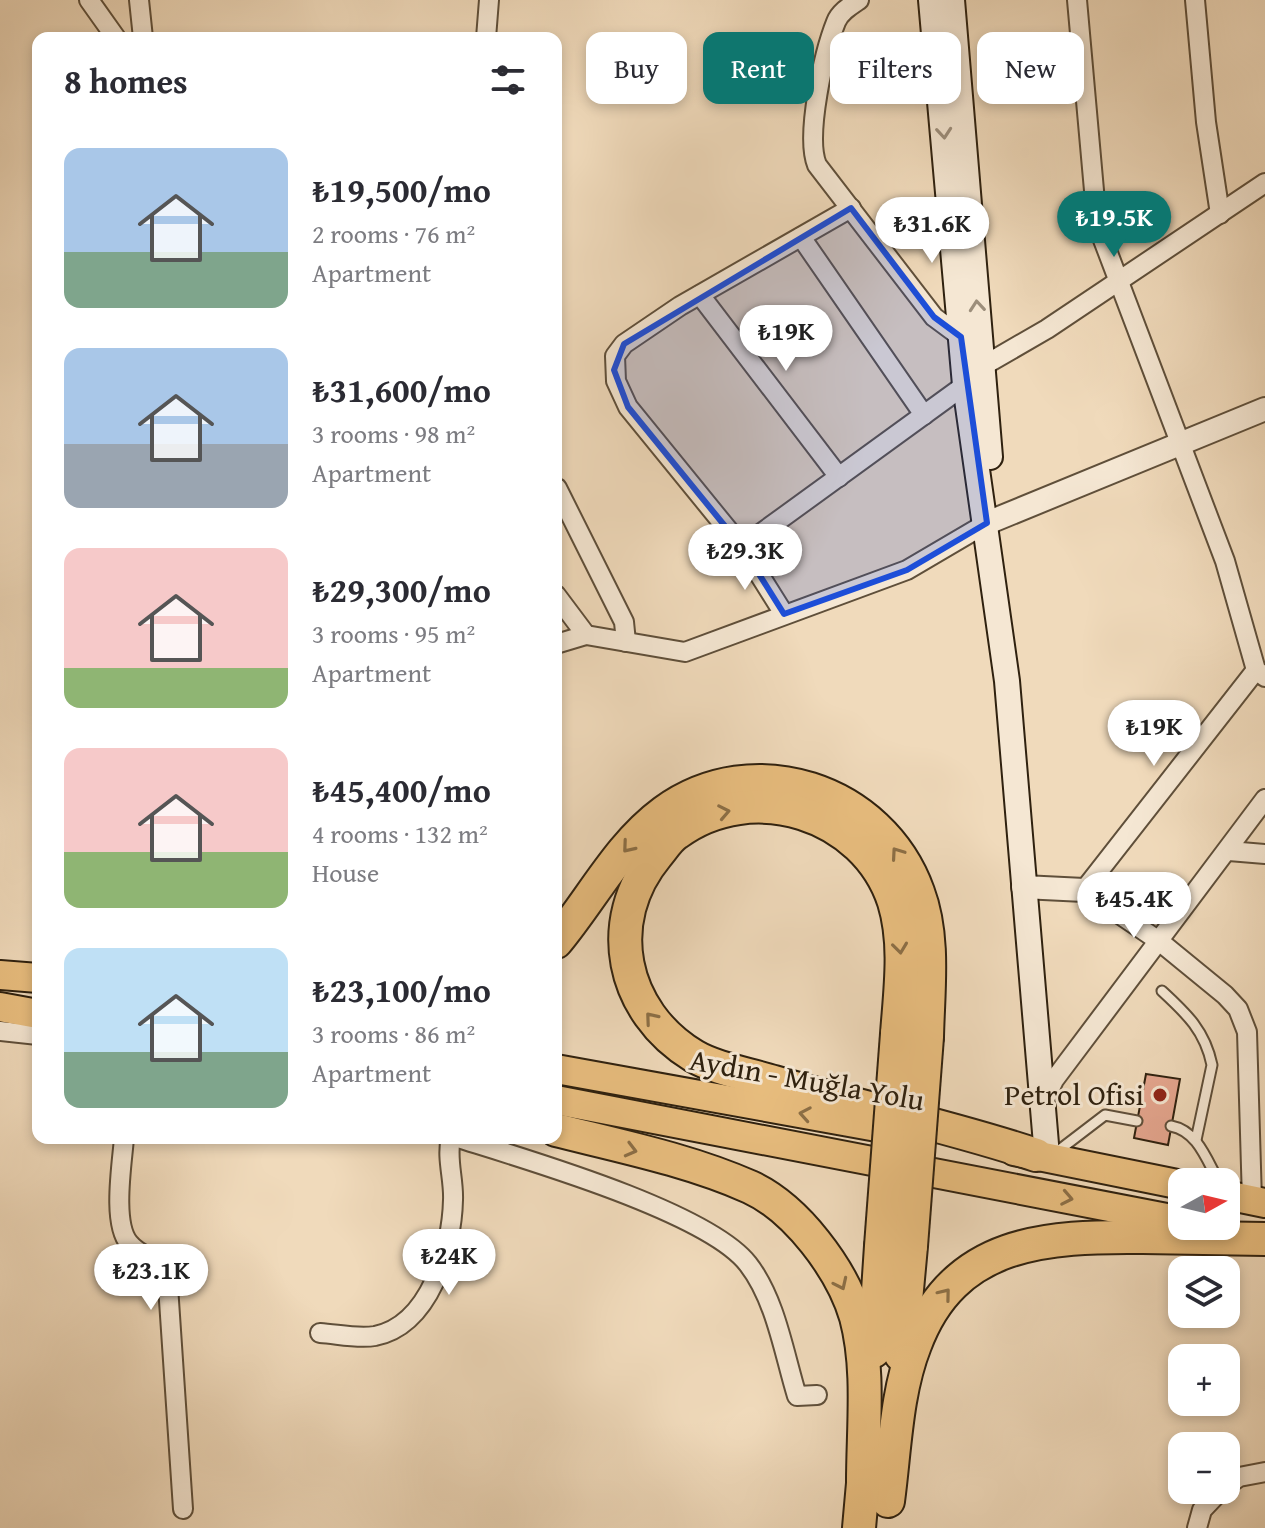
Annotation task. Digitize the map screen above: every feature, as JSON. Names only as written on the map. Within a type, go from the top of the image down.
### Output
[{"type":"highway","points":[[562,934],[645,827],[691,795],[719,785],[753,780],[798,784],[842,800],[879,828],[902,858],[919,893],[927,931],[912,1036],[879,1504]]},
{"type":"highway","points":[[912,1036],[893,902],[869,854],[823,818],[762,805],[713,813],[675,834],[641,874],[628,905],[623,939],[628,972],[643,1010],[668,1037],[696,1058],[862,1109],[971,1133],[1044,1156]]},
{"type":"highway","points":[[0,975],[32,978]]},
{"type":"highway","points":[[0,1007],[32,1013]]},
{"type":"highway","name":"Aydın - Muğla Yolu","points":[[562,1070],[1044,1156],[1168,1182]]},
{"type":"highway","points":[[562,1101],[891,1168],[990,1183],[1168,1218]]},
{"type":"highway","points":[[562,1132],[680,1163],[753,1188],[806,1230],[838,1275],[855,1316],[879,1504]]},
{"type":"highway","points":[[1240,1233],[1265,1238]]},
{"type":"highway","points":[[859,1528],[879,1504],[905,1375],[915,1344],[929,1313],[952,1284],[976,1265],[1008,1249],[1074,1236],[1265,1238]]},
{"type":"main road","points":[[931,0],[965,385],[1007,681],[1043,1105],[1044,1156]]},
{"type":"main road","points":[[952,0],[990,442],[987,523]]},
{"type":"street","points":[[89,0],[112,32]]},
{"type":"street","points":[[139,0],[142,32]]},
{"type":"street","points":[[486,32],[489,0]]},
{"type":"street","points":[[859,0],[837,21],[813,124],[811,150],[817,165],[934,317],[961,337]]},
{"type":"street","points":[[1077,0],[1097,224],[1225,561],[1260,673],[1084,890]]},
{"type":"street","points":[[1195,0],[1206,122],[1220,214]]},
{"type":"street","points":[[983,366],[1117,282],[1265,183]]},
{"type":"street","points":[[784,614],[742,547],[628,407],[616,381],[615,356],[624,344],[700,295],[851,208]]},
{"type":"street","points":[[801,237],[924,415]]},
{"type":"street","points":[[700,295],[839,477]]},
{"type":"street","points":[[742,547],[965,385]]},
{"type":"street","points":[[562,642],[586,635],[685,652],[907,570],[987,523],[1265,409]]},
{"type":"street","points":[[562,498],[624,622],[626,642]]},
{"type":"street","points":[[562,603],[586,635]]},
{"type":"street","points":[[1043,1105],[1054,1080],[1229,851],[1265,799]]},
{"type":"street","points":[[1229,851],[1265,854]]},
{"type":"street","points":[[1023,887],[1084,890],[1159,941],[1238,1009],[1247,1032],[1258,1109],[1248,1199]]},
{"type":"street","points":[[0,1031],[32,1034]]},
{"type":"street","points":[[124,1144],[120,1224],[126,1240],[140,1255],[158,1259],[167,1271],[183,1509]]},
{"type":"street","points":[[320,1333],[378,1335],[400,1326],[418,1309],[432,1283],[450,1224],[453,1192],[451,1144]]},
{"type":"street","points":[[476,1144],[646,1202],[723,1240],[748,1264],[767,1297],[797,1396],[817,1395]]},
{"type":"street","points":[[1240,1477],[1265,1472]]},
{"type":"street","points":[[1197,1528],[1202,1510],[1208,1504]]},
{"type":"lane","points":[[1162,991],[1195,1021],[1210,1054],[1212,1065],[1196,1140]]},
{"type":"lane","points":[[1044,1156],[1105,1115],[1137,1121]]},
{"type":"lane","points":[[1171,1126],[1181,1128],[1196,1140],[1211,1168]]},
{"type":"highlighted area","points":[[851,208],[934,317],[961,337],[987,523],[907,570],[784,614],[742,547],[628,407],[614,370],[624,344]]},
{"type":"building","points":[[1146,1074],[1180,1079],[1168,1145],[1134,1138]]},
{"type":"place","name":"Petrol Ofisi","points":[[1160,1095]]}]
